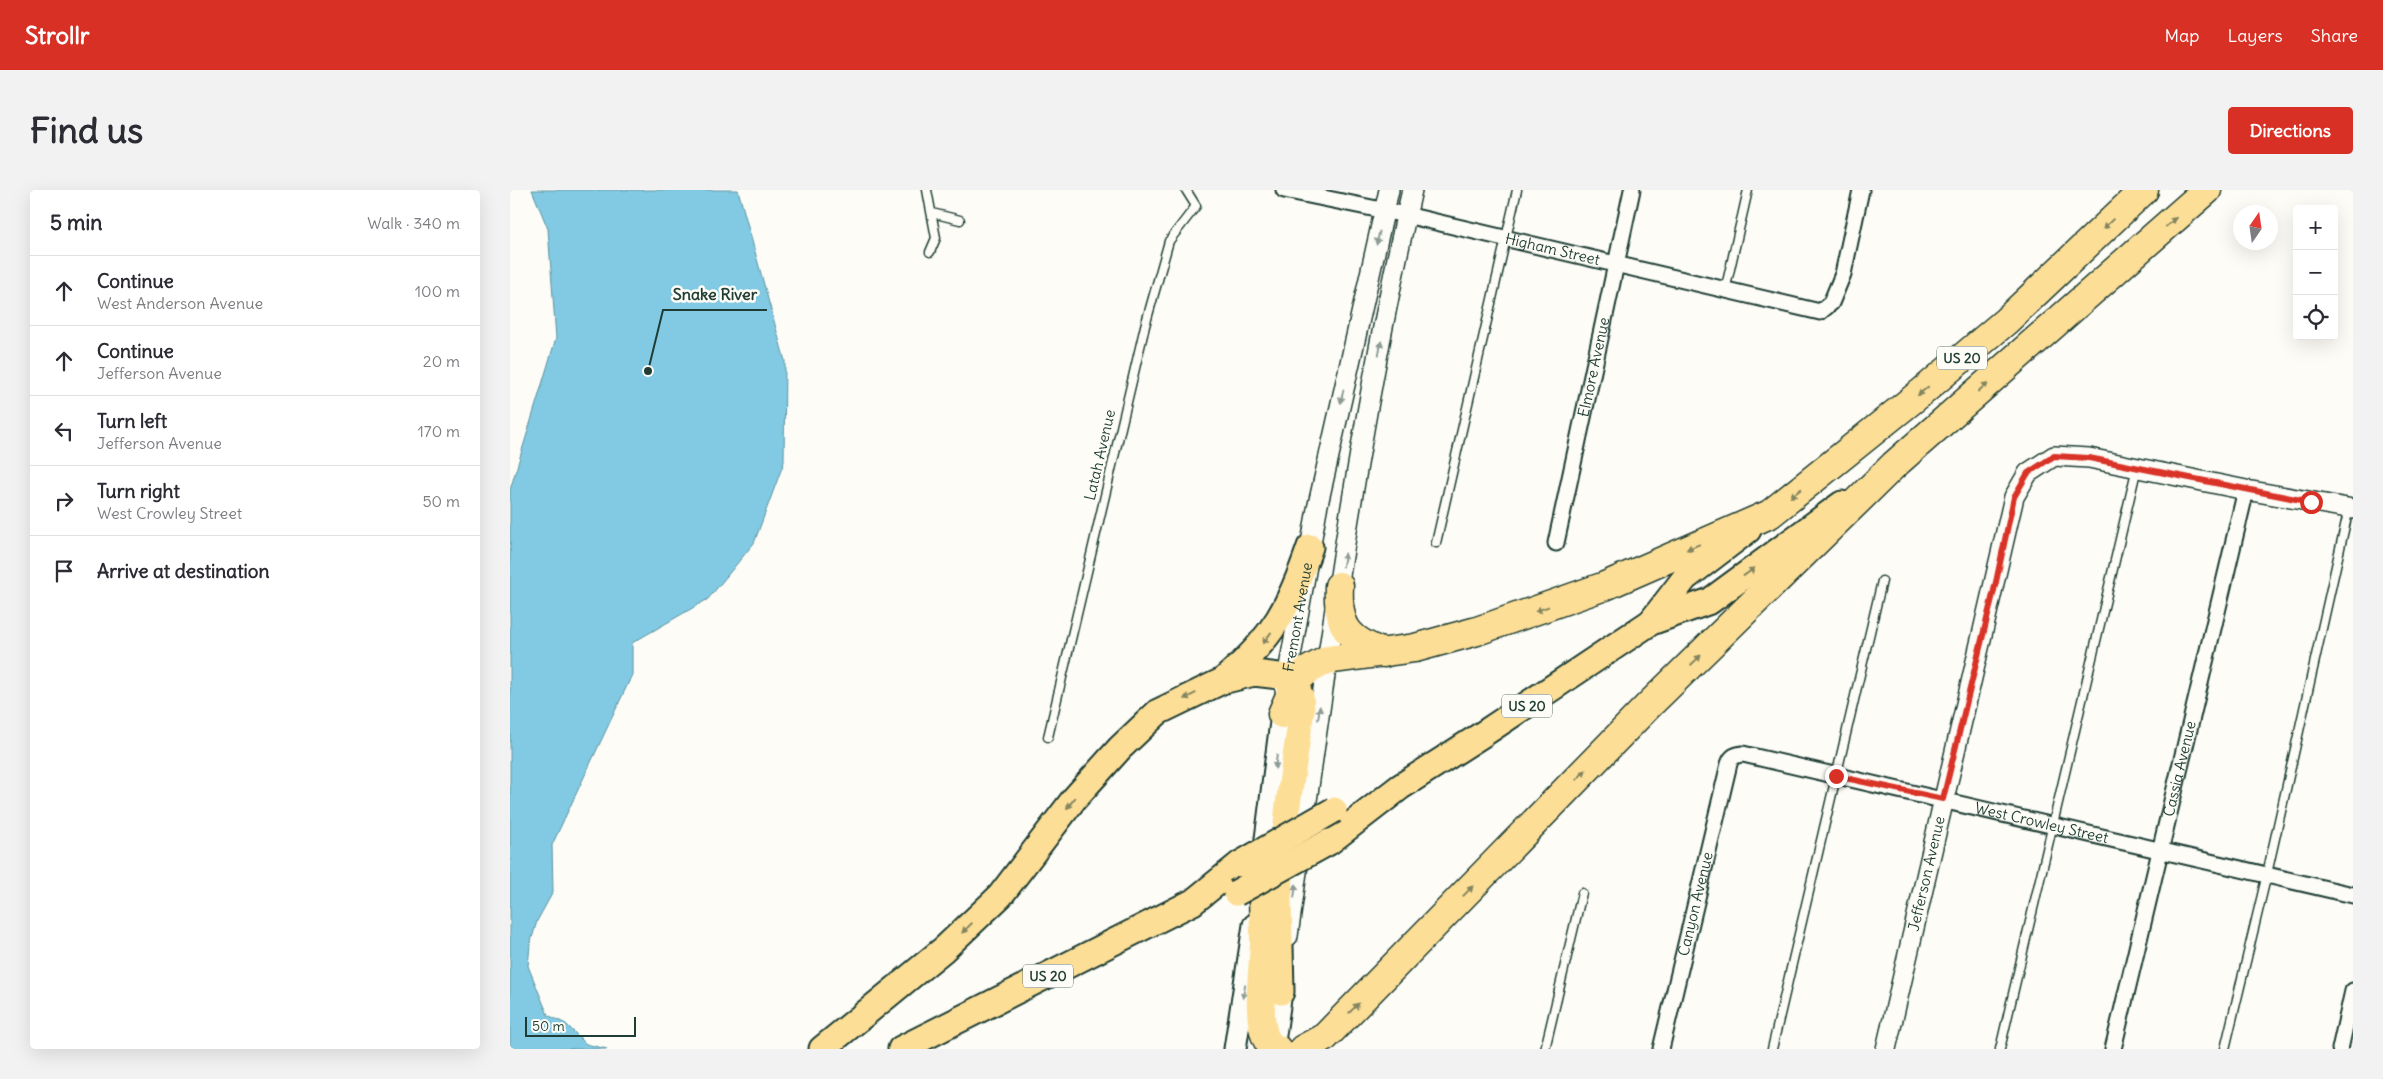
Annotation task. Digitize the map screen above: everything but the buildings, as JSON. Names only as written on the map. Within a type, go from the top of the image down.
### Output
[{"type":"highway","name":"US 20","points":[[1651,622],[1686,578],[1770,514],[1922,392],[2006,321],[2144,190]]},
{"type":"highway","name":"US 20","points":[[1193,902],[1236,893],[1329,842],[1400,787],[1651,622],[1710,600],[1894,465],[2206,190]]},
{"type":"highway","points":[[1315,1045],[1649,705],[1894,465]]},
{"type":"highway","points":[[822,1049],[944,950],[1000,896],[1074,799],[1120,748],[1158,712],[1222,681],[1240,675],[1254,673],[1291,680],[1327,660],[1384,653],[1477,631],[1605,586],[1770,514]]},
{"type":"highway","points":[[1222,681],[1250,658],[1281,618],[1296,589],[1310,547]]},
{"type":"highway","points":[[1339,586],[1338,606],[1341,621],[1347,632],[1366,647],[1384,653]]},
{"type":"highway","points":[[1282,714],[1291,680]]},
{"type":"highway","points":[[1281,992],[1279,898],[1288,804],[1302,710],[1301,696],[1291,680]]},
{"type":"highway","name":"US 20","points":[[901,1049],[1193,902],[1251,868],[1334,810],[1400,787]]},
{"type":"highway","points":[[1251,868],[1264,945],[1260,998],[1264,1028],[1274,1049]]},
{"type":"main road","points":[[1235,1049],[1251,868],[1282,714]]},
{"type":"main road","points":[[1274,1049],[1281,992]]},
{"type":"street","name":"Higham Street","points":[[1286,190],[1406,215],[1820,312],[1832,303],[1843,274],[1861,190]]},
{"type":"street","name":"Fremont Avenue","points":[[1291,680],[1310,547],[1389,190]]},
{"type":"street","points":[[1281,992],[1339,586],[1391,287],[1412,190]]},
{"type":"street","name":"Elmore Avenue","points":[[1556,543],[1632,190]]},
{"type":"street","name":"Jefferson Avenue","points":[[1886,1049],[1943,799],[1996,582],[2014,497],[2028,473],[2054,456],[2089,458],[2351,509]]},
{"type":"street","name":"Cassia Avenue","points":[[2113,1049],[2159,849],[2246,490]]},
{"type":"street","name":"West Crowley Street","points":[[1730,759],[1735,755],[1743,754],[2353,895]]},
{"type":"street","name":"Canyon Avenue","points":[[1661,1049],[1730,759]]},
{"type":"street","points":[[2340,1049],[2353,991]]},
{"type":"lane","points":[[927,190],[936,238],[930,252]]},
{"type":"lane","name":"Latah Avenue","points":[[1048,737],[1145,326],[1169,241],[1196,206],[1186,190]]},
{"type":"lane","points":[[1436,543],[1517,190]]},
{"type":"lane","points":[[1725,291],[1748,190]]},
{"type":"lane","points":[[932,212],[960,220]]},
{"type":"lane","points":[[2000,1049],[2137,468]]},
{"type":"lane","points":[[2225,1049],[2351,509]]},
{"type":"lane","points":[[1772,1049],[1882,581]]},
{"type":"lane","points":[[1545,1049],[1582,893]]},
{"type":"water","points":[[532,190],[738,190],[785,361],[784,462],[754,543],[708,599],[632,643],[632,675],[552,845],[553,892],[537,921],[530,945],[528,966],[548,1015],[566,1024],[586,1044],[607,1049],[510,1049],[510,490],[556,338],[548,229]]},
{"type":"place","name":"Snake River","points":[[648,371]]},
{"type":"route","points":[[1836,776],[1943,799],[1996,582],[2014,497],[2028,473],[2054,456],[2089,458],[2311,502]]}]
